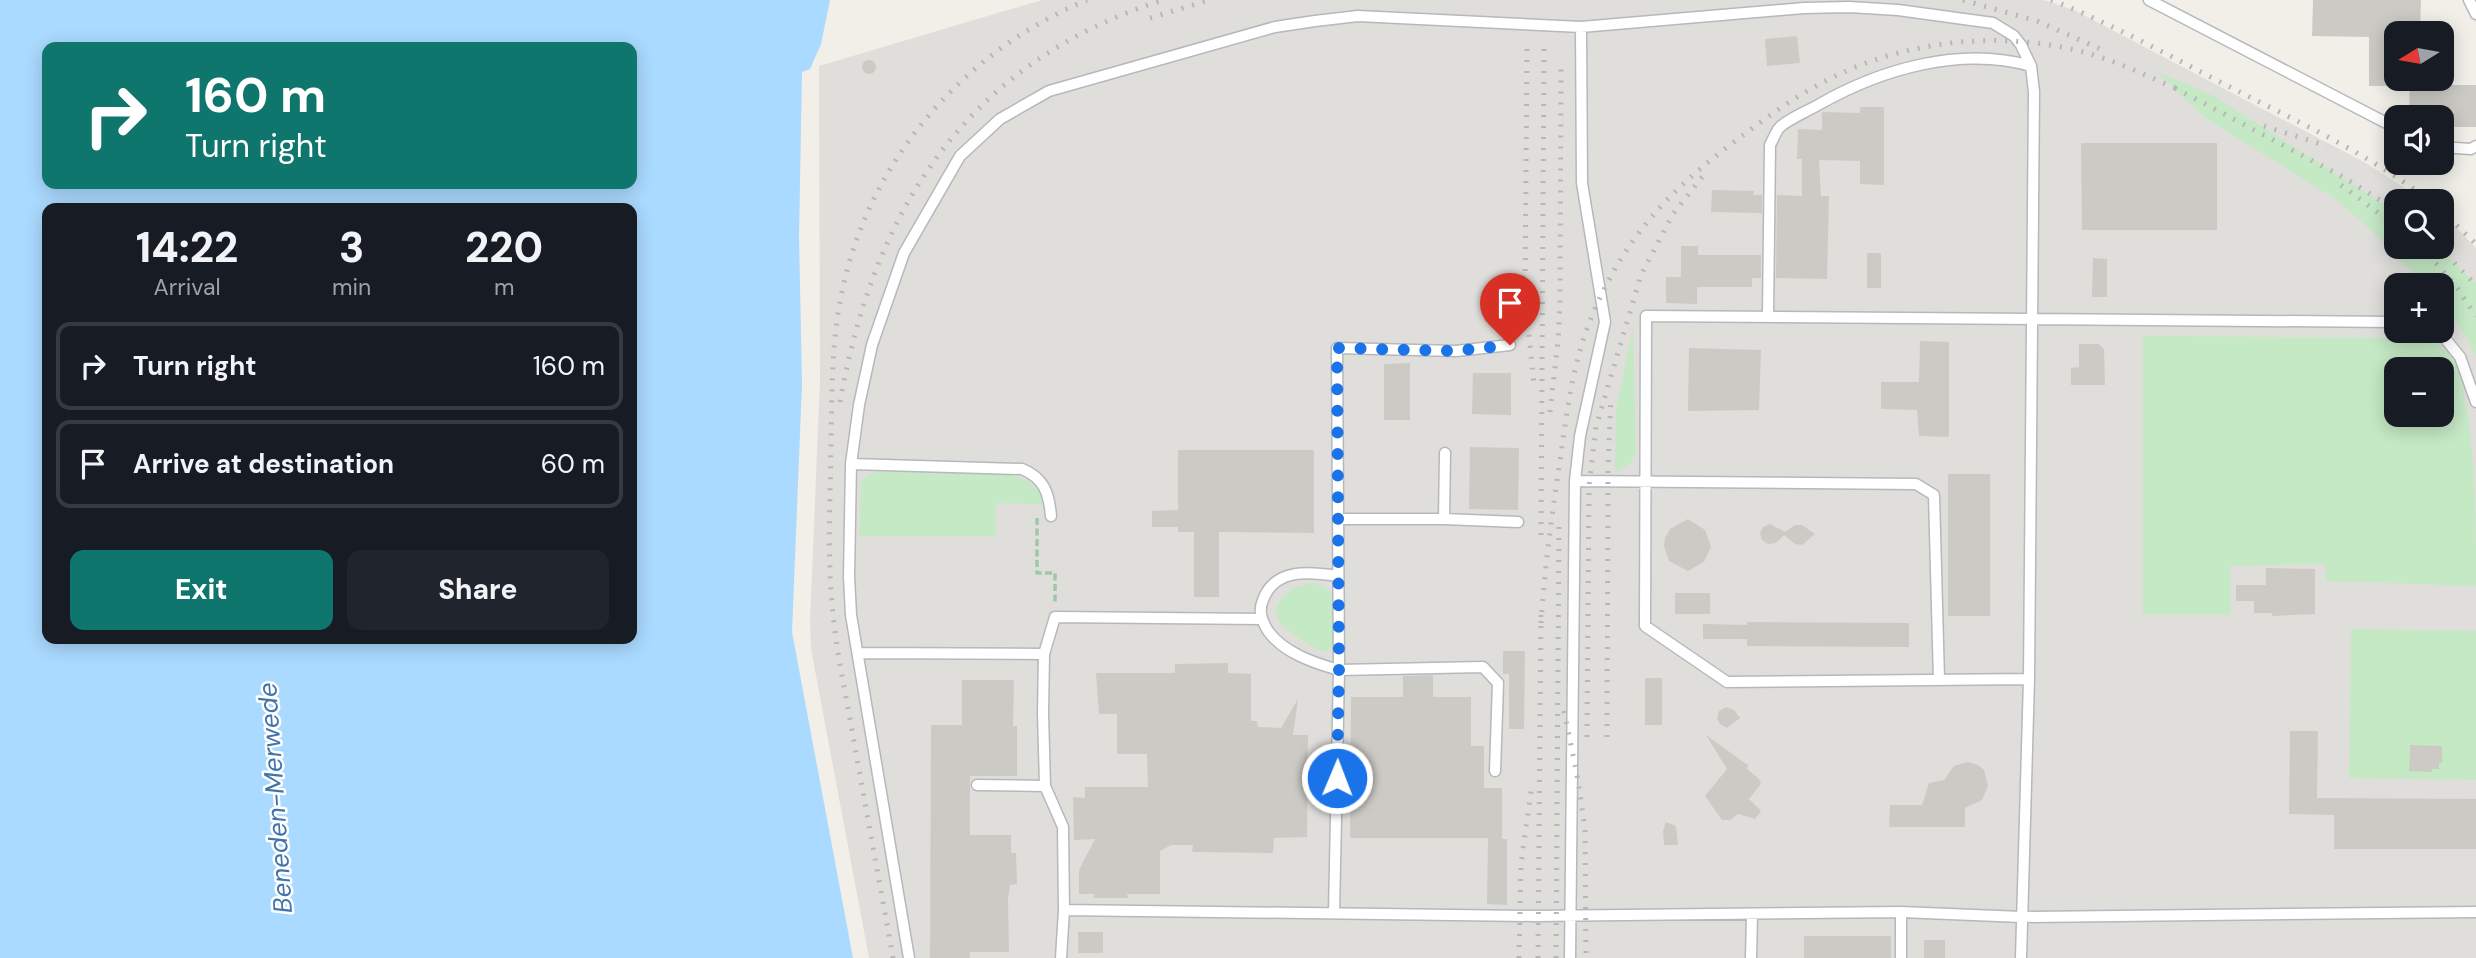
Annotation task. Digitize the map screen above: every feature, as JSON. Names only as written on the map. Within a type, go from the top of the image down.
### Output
[{"type":"lane","points":[[2149,0],[2384,122]]},
{"type":"lane","points":[[2469,0],[2476,14]]},
{"type":"lane","points":[[909,958],[852,615],[849,577],[851,464],[859,405],[872,345],[904,253],[960,156],[1000,119],[1049,91],[1275,27],[1359,16],[1581,27],[1804,8],[1849,7],[1898,10],[1993,23],[2019,42],[2031,66],[2034,92],[2029,680],[2021,958]]},
{"type":"lane","points":[[1570,958],[1575,481],[1582,424],[1605,322],[1581,183],[1581,27]]},
{"type":"lane","points":[[1768,316],[1770,145],[1779,127],[1844,90],[1881,75],[1914,66],[1982,58],[2031,66]]},
{"type":"lane","points":[[2454,148],[2470,149],[2476,146]]},
{"type":"lane","points":[[2029,680],[1727,682],[1645,626],[1646,316],[2384,322]]},
{"type":"lane","points":[[2449,343],[2460,357],[2476,402]]},
{"type":"lane","points":[[1334,913],[1339,670],[1337,348],[1456,351],[1510,345]]},
{"type":"lane","points":[[1444,519],[1446,453]]},
{"type":"lane","points":[[851,464],[1022,469],[1037,477],[1043,484],[1051,516]]},
{"type":"lane","points":[[1575,481],[1916,484],[1934,495],[1939,680]]},
{"type":"lane","points":[[1339,519],[1518,522]]},
{"type":"lane","points":[[1338,576],[1309,572],[1292,574],[1276,581],[1266,592],[1260,606],[1262,619],[1269,631],[1290,650],[1317,664],[1339,670],[1483,667],[1498,683],[1495,771]]},
{"type":"lane","points":[[1061,958],[1064,910],[1063,827],[1045,786],[1043,713],[1044,654],[1055,617],[1262,619]]},
{"type":"lane","points":[[858,653],[1044,654]]},
{"type":"lane","points":[[977,785],[1045,786]]},
{"type":"lane","points":[[1064,910],[1527,916],[1901,912],[2022,917],[2476,912]]},
{"type":"lane","points":[[1901,912],[1901,958]]},
{"type":"lane","points":[[1751,958],[1752,915]]},
{"type":"path","points":[[1051,516],[1037,516],[1037,573],[1055,573],[1055,617]]},
{"type":"shaded area","points":[[1042,0],[2043,0],[2074,10],[2364,162],[2406,189],[2384,189],[2384,259],[2454,259],[2454,225],[2476,248],[2476,958],[869,958],[811,649],[820,381],[819,66]]},
{"type":"green space","points":[[2156,71],[2214,96],[2384,204],[2384,243],[2337,200],[2207,119]]},
{"type":"green space","points":[[2399,259],[2449,259],[2476,283],[2476,357],[2454,320],[2454,273],[2413,273]]},
{"type":"green space","points":[[1633,326],[1636,453],[1629,465],[1615,472],[1616,410]]},
{"type":"green space","points":[[2143,336],[2384,338],[2384,343],[2438,343],[2451,357],[2384,357],[2384,427],[2454,427],[2454,362],[2462,385],[2471,441],[2476,586],[2326,581],[2325,564],[2230,566],[2231,615],[2143,615]]},
{"type":"green space","points":[[878,472],[1011,475],[1034,486],[1043,504],[996,503],[996,536],[859,536],[861,481]]},
{"type":"green space","points":[[1312,583],[1325,587],[1332,594],[1333,642],[1332,647],[1325,651],[1313,647],[1294,634],[1280,623],[1277,616],[1279,602],[1284,596],[1297,587]]},
{"type":"green space","points":[[2351,629],[2476,631],[2476,780],[2349,778]]},
{"type":"water","name":"Beneden-Merwede","points":[[0,0],[830,0],[821,44],[810,69],[802,72],[799,236],[802,384],[792,632],[853,958],[0,958]]},
{"type":"building","points":[[2313,0],[2421,0],[2420,21],[2384,21],[2384,86],[2369,86],[2369,37],[2312,36]]},
{"type":"building","points":[[1797,36],[1800,63],[1767,66],[1765,39]]},
{"type":"building","points":[[866,60],[872,60],[876,67],[872,74],[866,74],[862,70],[862,64]]},
{"type":"building","points":[[2454,85],[2476,85],[2476,127],[2454,127],[2454,105],[2409,105],[2410,91],[2454,91]]},
{"type":"building","points":[[1860,107],[1884,107],[1884,185],[1860,184],[1860,161],[1819,160],[1821,196],[1829,196],[1827,279],[1776,278],[1777,195],[1802,196],[1802,159],[1797,159],[1798,129],[1822,130],[1822,112],[1860,113]]},
{"type":"building","points":[[2081,143],[2217,143],[2217,230],[2082,230]]},
{"type":"building","points":[[1712,190],[1754,191],[1753,195],[1762,195],[1762,213],[1711,212]]},
{"type":"building","points":[[1681,246],[1698,246],[1698,255],[1761,255],[1761,278],[1752,278],[1752,287],[1697,287],[1697,304],[1666,303],[1666,277],[1681,277]]},
{"type":"building","points":[[1867,253],[1881,253],[1881,288],[1867,288]]},
{"type":"building","points":[[2093,258],[2107,259],[2107,297],[2092,297]]},
{"type":"building","points":[[1920,341],[1949,342],[1949,437],[1919,436],[1917,410],[1881,409],[1881,382],[1919,382]]},
{"type":"building","points":[[2079,344],[2099,344],[2104,349],[2105,385],[2071,385],[2071,368],[2079,367]]},
{"type":"building","points":[[1689,348],[1761,350],[1759,410],[1688,411]]},
{"type":"building","points":[[1410,363],[1410,420],[1384,420],[1384,364]]},
{"type":"building","points":[[1473,373],[1511,373],[1511,415],[1472,414]]},
{"type":"building","points":[[1470,447],[1519,448],[1518,510],[1469,509]]},
{"type":"building","points":[[1178,450],[1314,450],[1314,533],[1219,532],[1219,597],[1194,597],[1194,532],[1178,532],[1178,527],[1152,527],[1152,511],[1178,510]]},
{"type":"building","points":[[1948,474],[1990,474],[1990,616],[1948,616]]},
{"type":"building","points":[[1688,519],[1705,530],[1711,547],[1704,562],[1688,571],[1669,561],[1664,546],[1670,529]]},
{"type":"building","points":[[1770,524],[1785,532],[1795,525],[1802,525],[1815,534],[1802,545],[1795,544],[1784,535],[1776,543],[1768,544],[1762,540],[1760,533],[1763,527]]},
{"type":"building","points":[[2266,568],[2315,569],[2315,614],[2272,616],[2272,613],[2254,613],[2254,601],[2236,601],[2236,585],[2266,585]]},
{"type":"building","points":[[1675,593],[1710,593],[1710,614],[1675,614]]},
{"type":"building","points":[[1747,622],[1909,623],[1909,647],[1747,646],[1747,639],[1703,639],[1703,624],[1747,625]]},
{"type":"building","points":[[1503,651],[1525,651],[1524,729],[1509,729],[1509,674],[1503,674]]},
{"type":"building","points":[[1228,663],[1228,673],[1251,674],[1251,721],[1257,721],[1258,727],[1281,728],[1298,699],[1293,735],[1308,735],[1307,837],[1274,838],[1273,853],[1192,852],[1193,845],[1171,845],[1160,851],[1160,894],[1094,898],[1094,894],[1079,894],[1079,870],[1095,839],[1074,840],[1073,797],[1085,798],[1085,787],[1148,787],[1147,754],[1117,754],[1117,714],[1099,714],[1096,673],[1175,673],[1175,664]]},
{"type":"building","points":[[1433,675],[1433,697],[1471,697],[1471,746],[1484,746],[1484,788],[1502,788],[1502,839],[1507,839],[1507,905],[1487,904],[1488,838],[1350,838],[1351,697],[1403,697],[1403,676]]},
{"type":"building","points":[[1645,678],[1662,678],[1662,725],[1645,725]]},
{"type":"building","points":[[962,680],[1014,680],[1013,726],[1017,726],[1017,776],[970,776],[970,835],[1011,835],[1011,853],[1016,853],[1017,884],[1010,885],[1008,899],[1009,952],[970,952],[970,958],[930,958],[931,725],[962,725]]},
{"type":"building","points":[[1726,707],[1734,710],[1740,718],[1727,728],[1720,724],[1717,718],[1719,711]]},
{"type":"building","points":[[2290,731],[2318,731],[2317,798],[2476,799],[2476,849],[2334,849],[2334,815],[2289,814]]},
{"type":"building","points":[[1706,735],[1749,766],[1746,768],[1759,779],[1761,784],[1749,799],[1761,811],[1755,819],[1738,814],[1730,820],[1722,820],[1705,796],[1727,769]]},
{"type":"building","points":[[2410,745],[2442,746],[2442,763],[2439,763],[2439,769],[2432,769],[2432,772],[2409,771]]},
{"type":"building","points":[[1968,762],[1984,770],[1988,786],[1982,800],[1965,808],[1965,827],[1889,827],[1890,805],[1922,805],[1929,783],[1944,780],[1954,766]]},
{"type":"building","points":[[1666,822],[1676,826],[1678,845],[1664,845],[1663,831]]},
{"type":"building","points":[[1078,932],[1103,932],[1103,953],[1078,953]]},
{"type":"building","points":[[1804,936],[1891,936],[1891,958],[1804,958]]},
{"type":"building","points":[[1924,940],[1945,940],[1945,958],[1924,958]]},
{"type":"railway","points":[[893,958],[839,660],[831,593],[829,531],[832,387],[836,327],[843,287],[857,240],[876,195],[901,153],[930,114],[964,79],[1002,48],[1043,21],[1087,0]]},
{"type":"railway","points":[[840,402],[856,332],[878,266],[906,206],[942,151],[985,103],[1035,61],[1095,27],[1163,0]]},
{"type":"railway","points":[[1150,18],[1209,0]]},
{"type":"railway","points":[[1963,0],[2037,21],[2107,52]]},
{"type":"railway","points":[[2051,0],[2119,30],[2333,140],[2414,189]]},
{"type":"railway","points":[[1541,623],[1549,539],[1568,404],[1579,354],[1590,321],[1603,292],[1633,241],[1669,198],[1713,158],[1786,104],[1816,86],[1879,58],[1947,44],[2016,41],[2050,45],[2108,60],[2182,91]]},
{"type":"railway","points":[[1527,49],[1525,295],[1534,385]]},
{"type":"railway","points":[[1541,535],[1544,49]]},
{"type":"railway","points":[[1550,412],[1560,303],[1561,63]]},
{"type":"railway","points":[[2175,88],[2343,177],[2384,203]]},
{"type":"railway","points":[[2264,126],[2327,146]]},
{"type":"railway","points":[[1587,737],[1589,486],[1596,427],[1641,275],[1673,214],[1706,172]]},
{"type":"railway","points":[[2341,185],[2384,217]]},
{"type":"railway","points":[[2454,223],[2476,244]]},
{"type":"railway","points":[[2432,259],[2453,282],[2476,316]]},
{"type":"railway","points":[[2451,259],[2476,285]]},
{"type":"railway","points":[[1607,737],[1608,469],[1611,396]]},
{"type":"railway","points":[[1556,958],[1559,519]]},
{"type":"railway","points":[[1538,958],[1541,612]]},
{"type":"railway","points":[[1564,711],[1585,830],[1586,958]]},
{"type":"railway","points":[[1519,958],[1521,864],[1531,791]]},
{"type":"route","points":[[1337,778],[1337,348],[1456,351],[1510,345]]}]
